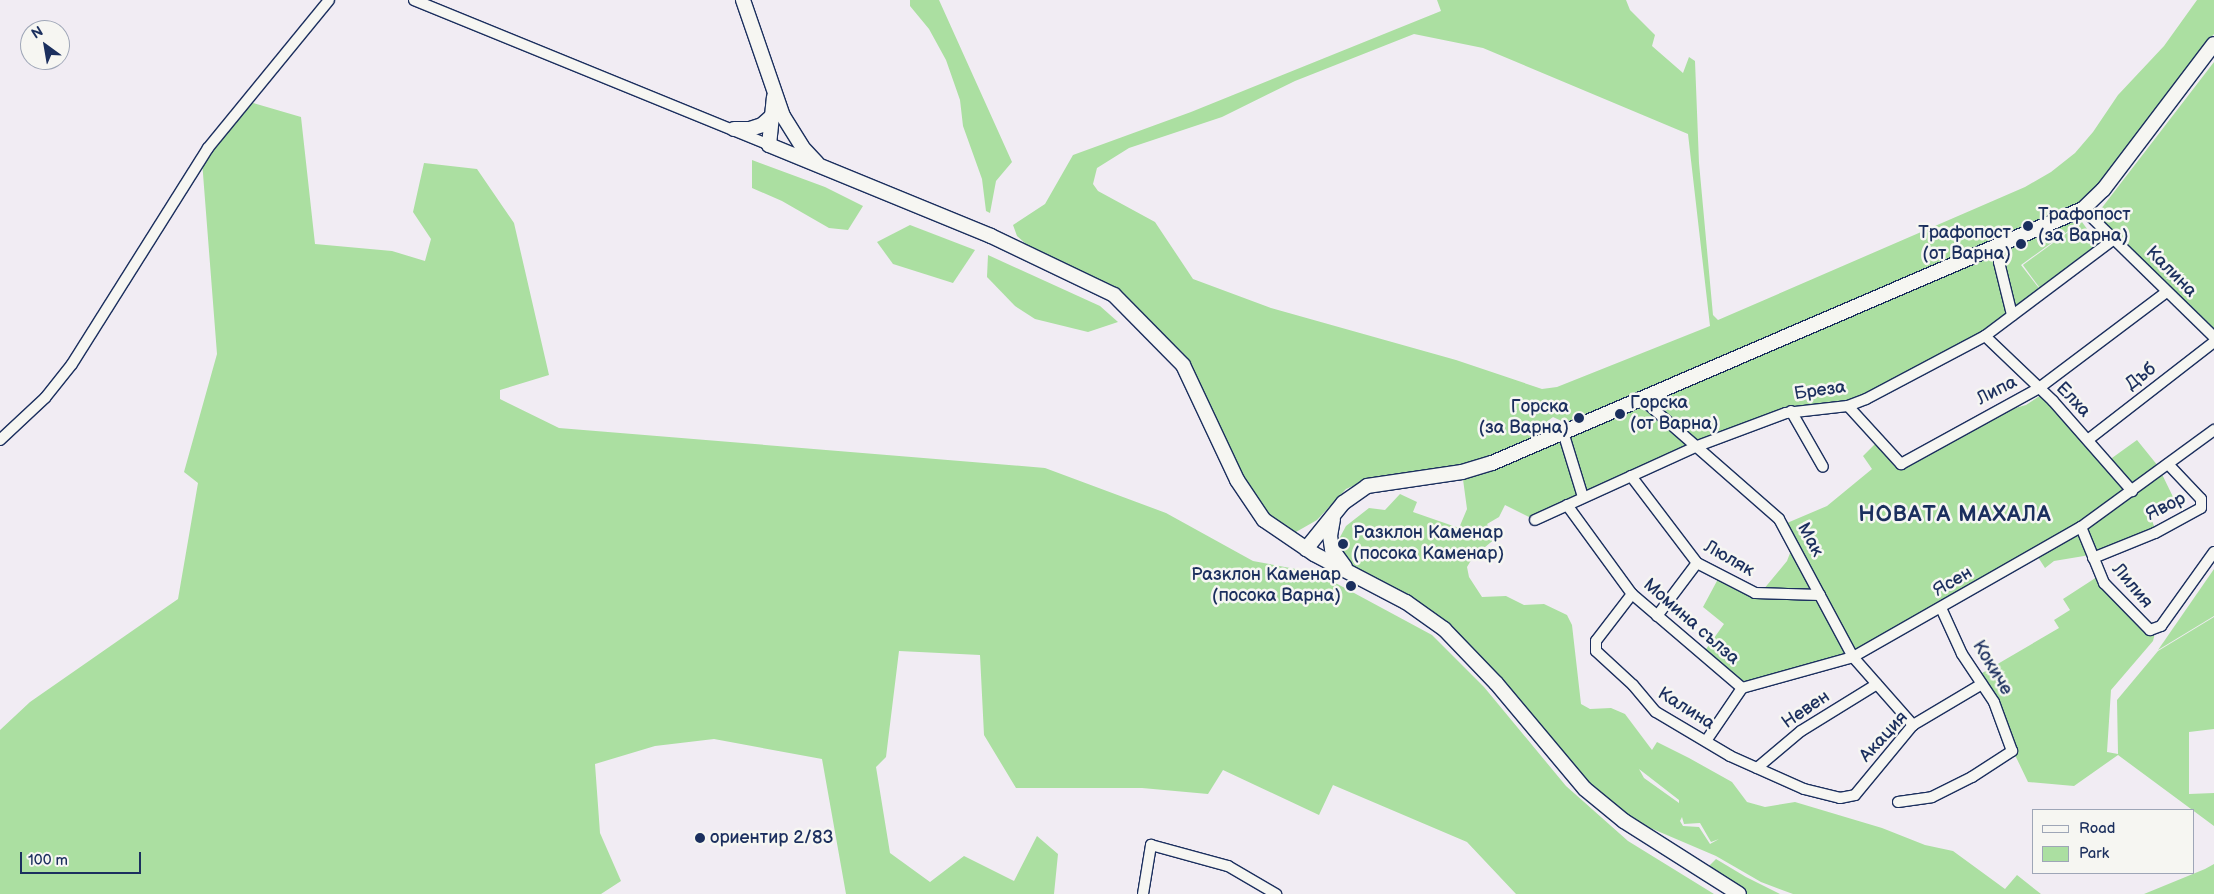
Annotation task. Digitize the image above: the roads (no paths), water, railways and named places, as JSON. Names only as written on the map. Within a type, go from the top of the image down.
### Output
[{"type":"street","points":[[0,440],[45,398],[72,364],[208,148],[329,0]]},
{"type":"street","points":[[414,0],[991,236],[1114,295],[1184,364],[1252,506],[1264,520],[1306,549],[1406,602],[1444,629],[1470,653],[1562,764],[1604,807],[1739,894]]},
{"type":"street","points":[[743,0],[774,86],[781,129],[769,146]]},
{"type":"street","points":[[1306,549],[1354,494],[1366,486],[1470,470],[1642,399],[2083,209],[2103,190],[2214,44]]},
{"type":"street","points":[[734,130],[750,130],[778,115]]},
{"type":"street","points":[[778,115],[802,147],[821,167]]},
{"type":"street","name":"Калина","points":[[2083,209],[2165,293],[2214,337]]},
{"type":"street","name":"Бреза","points":[[1535,520],[1695,447],[1791,412],[1848,406],[1985,336],[2114,239]]},
{"type":"street","points":[[1999,246],[1999,262],[2012,315]]},
{"type":"street","name":"Липа","points":[[1848,406],[1901,464],[2038,388],[2165,293]]},
{"type":"street","name":"Елха","points":[[1985,336],[2089,440],[2132,491]]},
{"type":"street","name":"Дъб","points":[[2089,440],[2214,342]]},
{"type":"street","name":"Мак","points":[[1642,399],[1779,519],[1853,657],[1914,725]]},
{"type":"street","points":[[1791,412],[1823,467]]},
{"type":"street","name":"Ясен","points":[[1742,688],[1853,657],[2081,527],[2214,430]]},
{"type":"street","points":[[1563,432],[1583,497]]},
{"type":"street","name":"Явор","points":[[2093,558],[2155,533],[2201,508],[2201,499],[2168,464]]},
{"type":"street","name":"Люляк","points":[[1631,476],[1697,563],[1755,593],[1820,595]]},
{"type":"street","name":"Момина сълза","points":[[1568,505],[1632,594],[1742,688]]},
{"type":"street","points":[[1291,540],[1314,533],[1335,514]]},
{"type":"street","points":[[1335,514],[1330,527],[1332,549],[1349,572]]},
{"type":"street","name":"Лилия","points":[[2081,527],[2104,583],[2145,626],[2156,630],[2162,626],[2214,552]]},
{"type":"street","points":[[1657,616],[1697,563]]},
{"type":"street","name":"Калина","points":[[1632,594],[1596,641],[1596,651],[1633,685],[1650,708],[1730,756],[1804,789],[1840,798]]},
{"type":"street","name":"Кокиче","points":[[1898,802],[1920,800],[1940,793],[1996,763],[2012,751],[2013,746],[1994,702],[1962,654],[1941,608]]},
{"type":"street","name":"Невен","points":[[1757,768],[1801,731],[1877,684]]},
{"type":"street","name":"Акация","points":[[1840,798],[1855,795],[1914,725],[1982,684]]},
{"type":"street","points":[[1706,741],[1742,688]]},
{"type":"street","points":[[1143,894],[1151,845],[1228,866],[1276,894]]},
{"type":"place","name":"Трафопост (за Варна)","points":[[2028,226]]},
{"type":"place","name":"Трафопост (от Варна)","points":[[2021,244]]},
{"type":"place","name":"Горска (от Варна)","points":[[1620,414]]},
{"type":"place","name":"Горска (за Варна)","points":[[1579,418]]},
{"type":"place","name":"Разклон Каменар (посока Каменар)","points":[[1343,544]]},
{"type":"place","name":"Разклон Каменар (посока Варна)","points":[[1351,586]]},
{"type":"place","name":"ориентир 2/83","points":[[700,838]]},
{"type":"district","name":"НОВАТА МАХАЛА","points":[[1955,515]]}]
